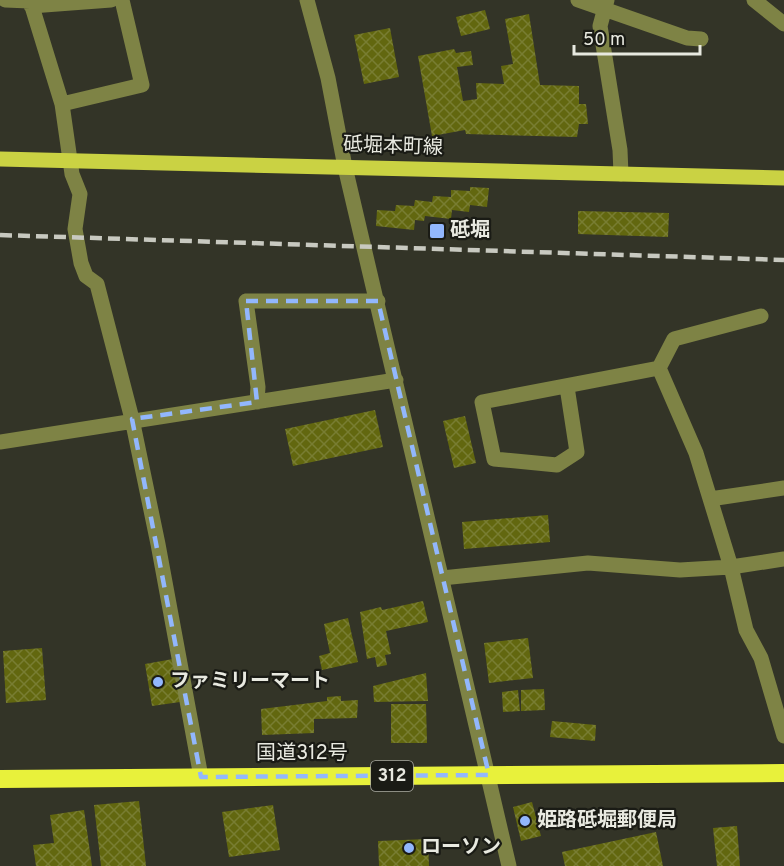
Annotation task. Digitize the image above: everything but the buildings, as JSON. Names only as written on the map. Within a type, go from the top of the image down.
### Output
[{"type":"highway","name":"国道312号","points":[[0,779],[784,773]]},
{"type":"main road","name":"砥堀本町線","points":[[0,159],[784,178]]},
{"type":"street","points":[[5,0],[30,2],[111,0]]},
{"type":"street","points":[[62,104],[142,85],[122,0]]},
{"type":"street","points":[[307,0],[328,78],[345,167],[509,866]]},
{"type":"street","points":[[578,0],[606,5],[687,38],[701,39]]},
{"type":"street","points":[[754,0],[784,24]]},
{"type":"street","points":[[30,2],[62,104],[72,160],[72,174],[80,194],[75,229],[81,263],[86,276],[97,284],[132,419],[158,544],[201,777]]},
{"type":"street","points":[[606,5],[600,26],[620,150],[621,174]]},
{"type":"street","points":[[256,402],[258,387],[246,301],[378,301]]},
{"type":"street","points":[[567,387],[577,452],[556,465],[494,459],[482,402],[658,368],[674,339],[761,316]]},
{"type":"street","points":[[658,368],[696,453],[731,567],[746,630],[761,658],[784,736]]},
{"type":"street","points":[[0,442],[132,419],[396,380]]},
{"type":"street","points":[[710,499],[784,488]]},
{"type":"street","points":[[442,578],[588,563],[680,570],[731,567],[784,559]]},
{"type":"highlighted area","points":[[246,301],[378,301],[489,775],[201,777],[132,419],[257,402]]},
{"type":"railway","points":[[0,235],[784,260]]},
{"type":"place","name":"砥堀","points":[[437,231]]},
{"type":"place","name":"ファミリーマート","points":[[158,682]]},
{"type":"place","name":"姫路砥堀郵便局","points":[[525,821]]},
{"type":"place","name":"ローソン","points":[[409,848]]}]
